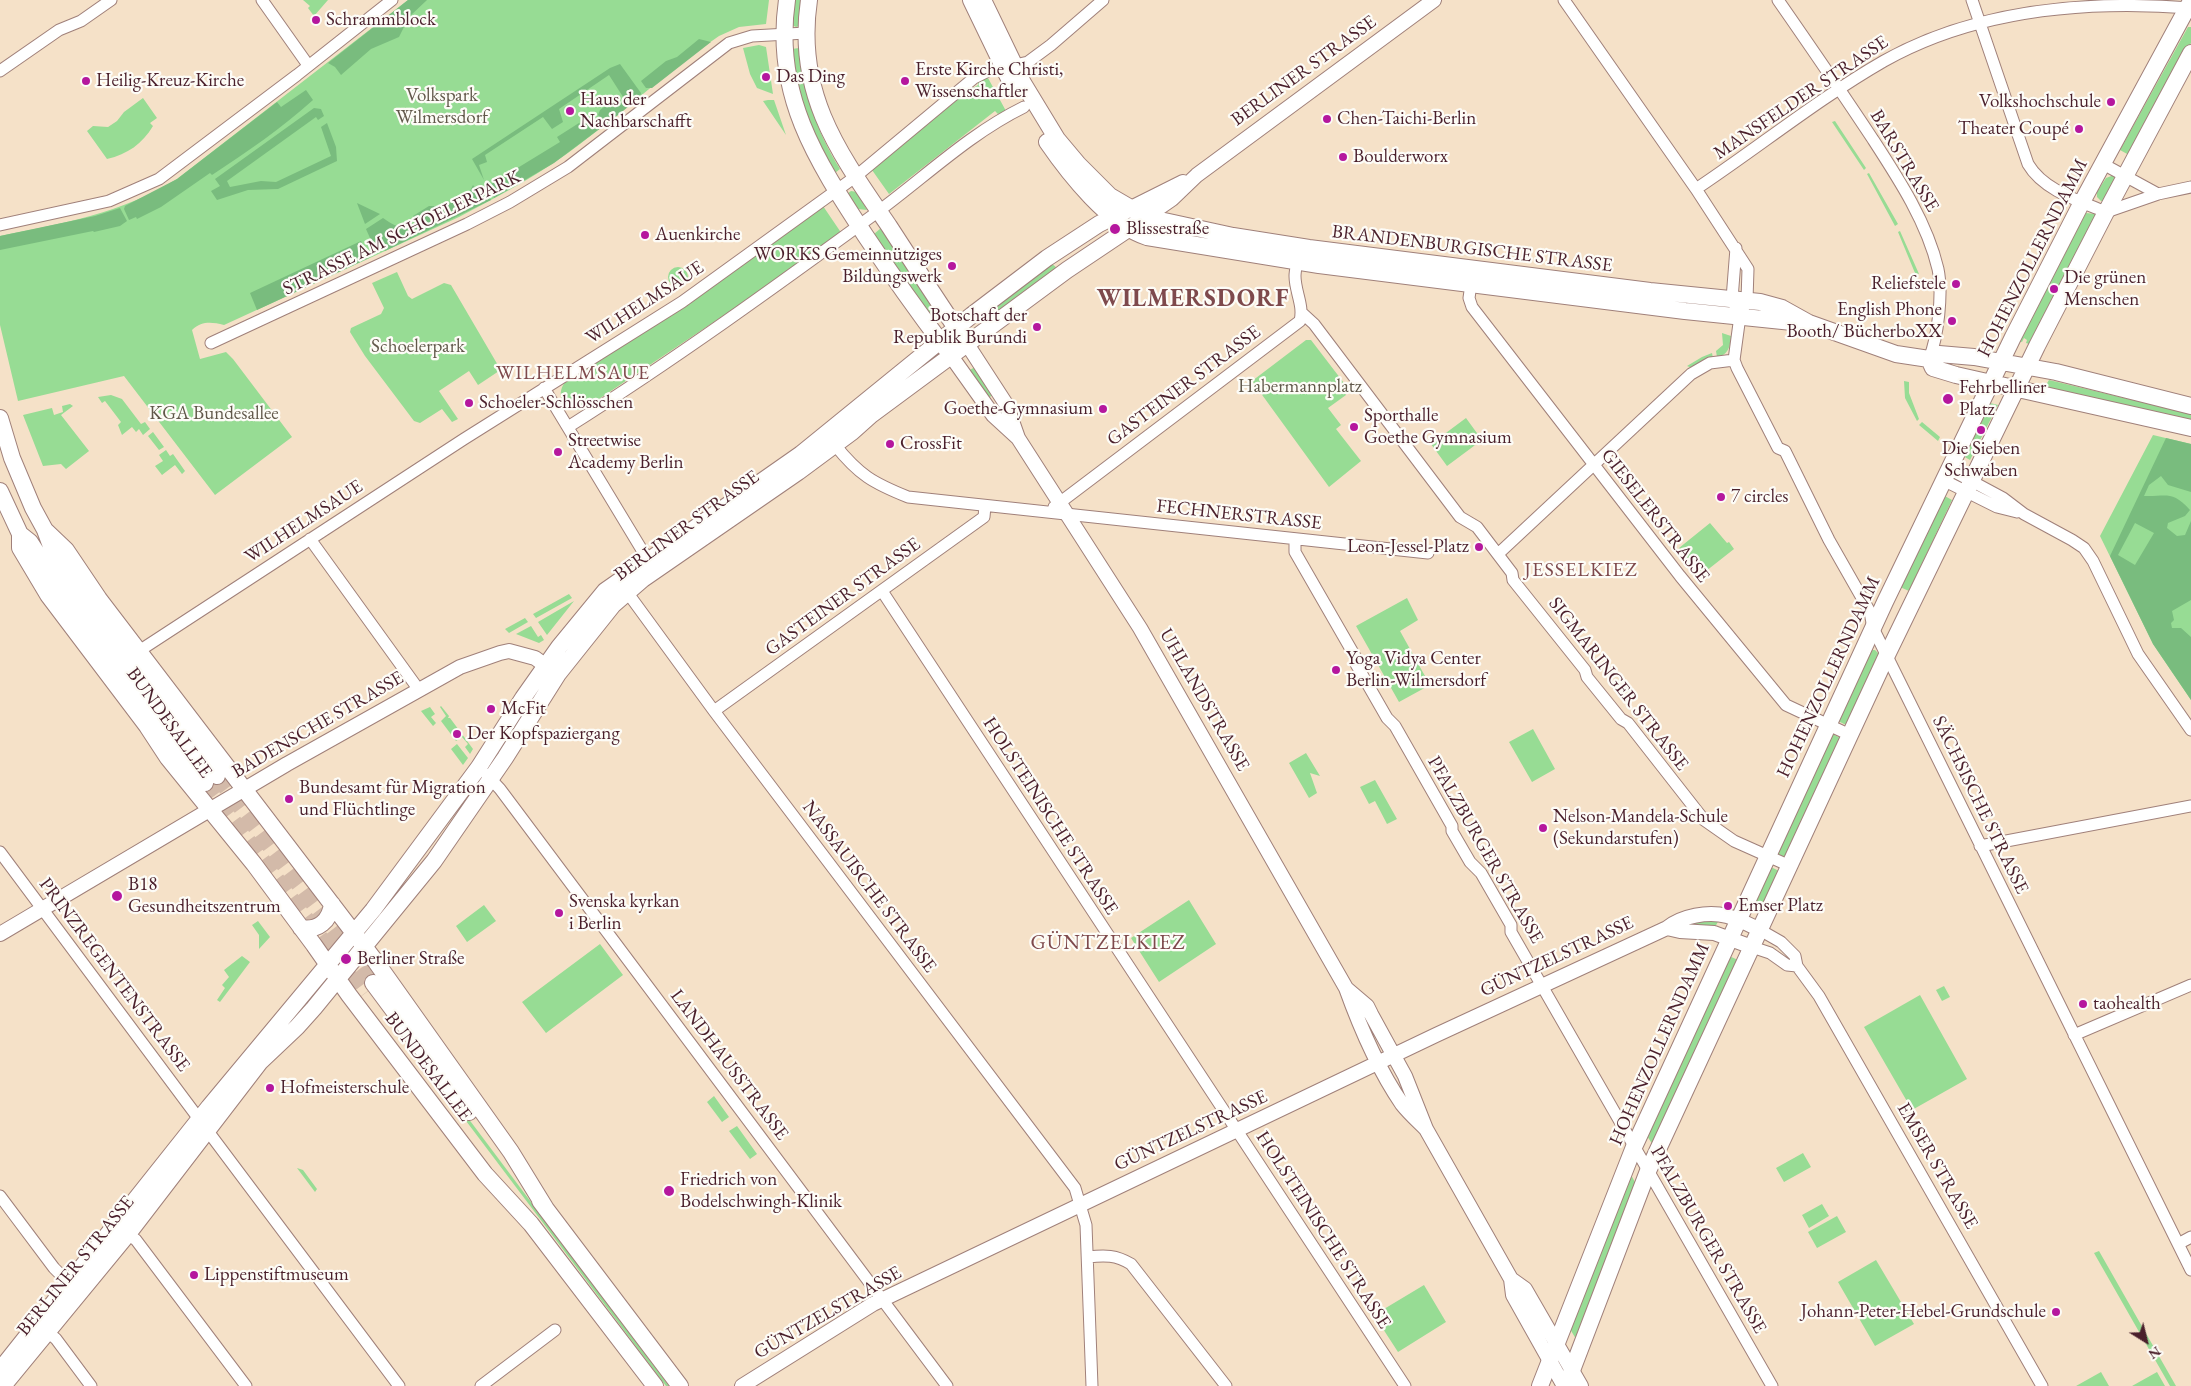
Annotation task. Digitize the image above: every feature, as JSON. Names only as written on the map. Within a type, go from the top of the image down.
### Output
[{"type":"main road","name":"UHLANDSTRASSE","points":[[787,0],[784,34],[788,79],[797,113],[812,149],[859,226],[951,356]]},
{"type":"main road","name":"UHLANDSTRASSE","points":[[809,0],[806,33],[809,71],[815,98],[832,139],[855,177],[967,344]]},
{"type":"main road","points":[[971,0],[1008,67],[1064,147],[1105,191],[1129,209]]},
{"type":"main road","points":[[983,0],[1024,107],[1054,153],[1072,175],[1112,217],[1128,229]]},
{"type":"main road","name":"HOHENZOLLERNDAMM","points":[[1540,1386],[1634,1147],[1873,628],[2001,362],[2082,202],[2190,5]]},
{"type":"main road","points":[[1565,1386],[1648,1171],[1887,654],[2026,367],[2125,175],[2191,53]]},
{"type":"main road","name":"BERLINER STRASSE","points":[[0,1370],[75,1288],[128,1234],[203,1125],[260,1062],[297,1027],[365,948],[434,861],[491,779],[581,618],[605,591],[801,454],[956,328],[1051,255],[1112,217],[1129,209]]},
{"type":"main road","name":"BRANDENBURGISCHE STRASSE","points":[[1129,209],[1146,217],[1298,254],[1471,284],[1809,324]]},
{"type":"main road","name":"BERLINER STRASSE","points":[[3,1386],[49,1333],[75,1288],[354,933],[552,670],[627,592],[835,445],[871,415],[967,344],[1074,266],[1146,217]]},
{"type":"main road","name":"BRANDENBURGISCHE STRASSE","points":[[1128,229],[1152,238],[1739,299],[1782,308],[1809,324],[1907,356],[1928,359]]},
{"type":"main road","points":[[2191,406],[2056,372],[2001,362],[1939,354],[1928,359],[1933,368],[2191,428]]},
{"type":"main road","name":"BUNDESALLEE","points":[[0,418],[20,476],[45,530],[54,557],[211,779],[60,589],[30,542],[20,534],[5,515],[0,491]]},
{"type":"main road","name":"BUNDESALLEE","points":[[45,530],[66,550],[99,599],[354,933],[511,1152],[546,1209]]},
{"type":"main road","name":"BUNDESALLEE","points":[[20,534],[20,548],[48,595],[147,726],[168,758],[254,864],[338,980],[485,1174],[531,1224]]},
{"type":"main road","points":[[301,928],[312,928],[322,924],[330,915],[332,904]]},
{"type":"main road","name":"BUNDESALLEE","points":[[656,1386],[531,1224],[494,1168],[368,989],[546,1209],[680,1386]]},
{"type":"street","points":[[0,71],[59,30],[85,18],[111,0]]},
{"type":"street","points":[[262,0],[308,65]]},
{"type":"street","points":[[0,225],[102,203],[148,185],[179,166],[392,0]]},
{"type":"street","name":"WILHELMSAUE","points":[[139,651],[544,388],[682,302],[855,177],[974,78],[988,71],[1028,62],[1103,0]]},
{"type":"street","name":"BERLINER STRASSE","points":[[1146,217],[1172,198],[1197,175],[1434,0]]},
{"type":"street","points":[[1498,554],[1691,374],[1710,363],[1734,360],[1740,316],[1739,299],[1749,284],[1748,269],[1736,248],[1564,0]]},
{"type":"street","name":"BARSTRASSE","points":[[1778,0],[1840,89],[1901,184],[1930,244],[1938,270],[1940,290],[1935,339],[1928,359]]},
{"type":"street","points":[[1972,0],[2028,164],[2034,174],[2043,182],[2106,212],[2158,194],[2191,187]]},
{"type":"street","name":"MANSFELDER STRASSE","points":[[1696,189],[1840,89],[1906,49],[1931,38],[1979,21],[2031,8],[2082,1],[2128,1],[2190,5]]},
{"type":"street","name":"STRASSE AM SCHOELERPARK","points":[[211,343],[467,224],[527,192],[568,167],[729,43],[752,36],[806,33]]},
{"type":"street","points":[[568,427],[745,309],[879,211],[989,125],[1024,107]]},
{"type":"street","points":[[2103,164],[2158,194]]},
{"type":"street","name":"BERLINER STRASSE","points":[[1129,209],[1197,175]]},
{"type":"street","points":[[1298,254],[1295,276],[1302,312]]},
{"type":"street","name":"GIESELERSTRASSE","points":[[1471,284],[1469,298],[1472,307],[1689,588],[1786,705],[1850,735]]},
{"type":"street","name":"GASTEINER STRASSE","points":[[1063,508],[1300,321],[1302,312]]},
{"type":"street","name":"SIGMARINGER STRASSE","points":[[1302,312],[1314,324],[1460,517],[1477,527],[1512,572],[1513,580],[1585,670],[1588,677],[1704,820],[1734,841],[1790,866]]},
{"type":"street","name":"UHLANDSTRASSE","points":[[967,344],[1006,404],[1018,438],[1140,628],[1346,988],[1355,1012],[1379,1062],[1402,1104],[1426,1129]]},
{"type":"street","name":"UHLANDSTRASSE","points":[[951,356],[993,415],[1018,438]]},
{"type":"street","name":"SÄCHSISCHE STRASSE","points":[[1734,360],[1778,448],[1785,450],[1828,537],[1870,612],[1873,628],[2191,1270]]},
{"type":"street","points":[[544,388],[648,560]]},
{"type":"street","points":[[835,445],[865,476],[880,486],[908,497],[1047,512],[1063,508]]},
{"type":"street","points":[[1946,475],[1967,487],[2003,498],[2024,514],[2068,537],[2084,548],[2093,561],[2138,654],[2191,730]]},
{"type":"street","name":"GASTEINER STRASSE","points":[[714,711],[984,517],[985,506]]},
{"type":"street","name":"FECHNERSTRASSE","points":[[1063,508],[1295,539],[1428,554]]},
{"type":"street","points":[[310,539],[419,690]]},
{"type":"street","name":"PFALZBURGER STRASSE","points":[[1295,539],[1295,552],[1356,658],[1356,664],[1387,718],[1395,726],[1452,826],[1452,831],[1470,862],[1481,872],[1542,985],[1772,1386]]},
{"type":"street","name":"HOLSTEINISCHE STRASSE","points":[[882,591],[1404,1386]]},
{"type":"street","name":"NASSAUISCHE STRASSE","points":[[627,592],[714,711],[1072,1184],[1081,1204],[1086,1225],[1092,1386]]},
{"type":"street","name":"BADENSCHE STRASSE","points":[[0,934],[243,789],[460,667],[509,651],[524,654],[552,670]]},
{"type":"street","name":"LANDHAUSSTRASSE","points":[[479,767],[491,779],[664,1005],[947,1386]]},
{"type":"street","points":[[1980,846],[2191,806]]},
{"type":"street","name":"PRINZREGENTENSTRASSE","points":[[0,852],[399,1386]]},
{"type":"street","name":"GÜNTZELSTRASSE","points":[[742,1386],[882,1300],[1379,1062],[1667,928],[1678,920],[1702,915],[1722,915],[1760,930]]},
{"type":"street","points":[[1667,928],[1680,931],[1708,931],[1752,947]]},
{"type":"street","name":"EMSER STRASSE","points":[[1760,930],[1786,946],[1795,956],[1797,966],[1819,996],[2042,1386]]},
{"type":"street","name":"EMSER STRASSE","points":[[1752,947],[1770,953],[1787,964],[1797,966]]},
{"type":"street","points":[[2074,1035],[2191,985]]},
{"type":"street","name":"UHLANDSTRASSE","points":[[1346,988],[1367,1006],[1394,1055],[1417,1103],[1426,1129],[1512,1279],[1525,1288],[1581,1386]]},
{"type":"street","points":[[0,1196],[54,1268],[75,1288]]},
{"type":"street","points":[[128,1234],[136,1240],[246,1386]]},
{"type":"street","points":[[2178,1244],[2191,1238]]},
{"type":"street","points":[[1088,1257],[1108,1255],[1120,1257],[1131,1264],[1226,1386]]},
{"type":"street","name":"UHLANDSTRASSE","points":[[1512,1279],[1513,1295],[1549,1363],[1565,1386]]},
{"type":"street","points":[[481,1386],[555,1330]]},
{"type":"street","points":[[49,1333],[56,1339],[92,1386]]},
{"type":"green space","points":[[303,0],[328,0],[314,16],[308,8],[310,6]]},
{"type":"green space","name":"Volkspark Wilmersdorf","points":[[408,0],[769,0],[766,24],[739,27],[719,36],[684,61],[566,155],[521,183],[459,217],[224,325],[207,323],[199,325],[192,330],[200,359],[226,352],[292,437],[215,495],[124,376],[18,401],[0,325],[0,236],[91,216],[113,209],[135,201],[177,179]]},
{"type":"green space","points":[[408,0],[427,0],[409,17],[399,37],[371,49],[341,75],[335,67],[328,63]]},
{"type":"green space","points":[[794,0],[802,0],[799,26],[796,27],[792,25]]},
{"type":"green space","points":[[2188,27],[2191,27],[2191,43],[2129,155],[2120,150]]},
{"type":"green space","points":[[699,39],[711,42],[652,88],[646,88],[641,81],[666,61],[677,57]]},
{"type":"green space","points":[[759,45],[766,47],[773,94],[757,88],[750,74],[743,48]]},
{"type":"green space","points":[[799,48],[804,80],[812,111],[824,141],[840,169],[835,173],[818,146],[797,89],[792,49]]},
{"type":"green space","points":[[620,64],[641,93],[640,97],[606,125],[598,115],[600,110],[615,99],[619,104],[625,100],[609,75],[559,109],[563,122],[552,129],[543,117],[485,155],[487,162],[479,165],[484,180],[472,159],[610,68]]},
{"type":"green space","points":[[988,78],[1006,111],[998,114],[995,111],[889,194],[872,170],[957,98],[978,85],[978,81]]},
{"type":"green space","points":[[306,90],[313,100],[264,139],[238,158],[212,175],[210,173],[161,207],[137,219],[136,217],[129,220],[124,209],[125,206],[177,179],[277,102],[281,107]]},
{"type":"green space","points":[[143,98],[157,118],[150,123],[153,126],[134,147],[122,154],[107,159],[87,131],[93,126],[108,127]]},
{"type":"green space","points":[[774,100],[786,135],[763,101]]},
{"type":"green space","points":[[314,108],[321,109],[324,116],[318,120],[316,117],[227,181],[230,187],[261,181],[276,182],[331,156],[321,127],[327,123],[336,147],[337,161],[278,189],[248,190],[217,200],[211,191],[220,186],[215,179]]},
{"type":"green space","points":[[594,118],[602,127],[554,163],[494,198],[488,186],[560,142],[557,137],[579,123],[582,126]]},
{"type":"green space","points":[[1835,121],[1866,168],[1864,170],[1832,122]]},
{"type":"green space","points":[[1869,173],[1898,224],[1895,226],[1867,174]]},
{"type":"green space","points":[[2114,175],[2116,179],[2104,201],[2101,201],[2097,197],[2097,192],[2106,178]]},
{"type":"green space","points":[[473,185],[475,188],[484,188],[491,200],[385,251],[382,244],[374,247],[366,229],[383,218],[400,227],[418,226],[413,216],[429,206],[443,206],[469,193]]},
{"type":"green space","points":[[851,191],[857,192],[867,210],[858,209],[847,194]]},
{"type":"green space","points":[[357,203],[380,214],[365,224]]},
{"type":"green space","name":"WILHELMSAUE","points":[[823,206],[842,234],[839,233],[769,285],[584,409],[571,409],[566,406],[561,397],[561,391],[567,380],[683,308]]},
{"type":"green space","points":[[120,208],[127,221],[120,226],[0,250],[0,236],[95,216]]},
{"type":"green space","points":[[2086,213],[2096,214],[2029,344],[2026,343],[2027,340],[2024,338],[2022,342],[2019,341]]},
{"type":"green space","points":[[881,228],[939,313],[932,318],[874,234]]},
{"type":"green space","points":[[1900,231],[1919,274],[1915,273],[1898,232]]},
{"type":"green space","points":[[361,241],[369,258],[257,310],[250,293]]},
{"type":"green space","points":[[1051,263],[1057,268],[983,324],[979,319]]},
{"type":"green space","points":[[674,267],[682,267],[688,273],[688,281],[682,287],[674,287],[668,281],[668,273]]},
{"type":"green space","name":"Schoelerpark","points":[[397,272],[408,296],[412,299],[444,283],[451,285],[499,367],[499,371],[478,385],[469,371],[439,391],[458,419],[452,422],[442,409],[420,423],[414,421],[365,356],[350,332],[351,328],[381,314],[384,308],[372,283]]},
{"type":"green space","points":[[1722,333],[1731,336],[1730,343],[1728,350],[1717,357],[1716,351],[1723,345]]},
{"type":"green space","name":"Habermannplatz","points":[[1306,340],[1311,340],[1347,387],[1343,391],[1346,395],[1328,408],[1341,425],[1336,429],[1361,461],[1329,487],[1252,381]]},
{"type":"green space","points":[[1712,353],[1713,358],[1692,368],[1687,366],[1702,357]]},
{"type":"green space","points":[[975,367],[992,395],[988,399],[968,371]]},
{"type":"green space","points":[[2049,380],[2191,414],[2191,421],[2044,388]]},
{"type":"green space","points":[[1904,381],[1909,382],[1909,393],[1919,419],[1917,421],[1905,398]]},
{"type":"green space","points":[[111,395],[122,399],[141,424],[145,422],[150,429],[143,435],[139,429],[136,432],[132,427],[122,435],[118,425],[121,422],[105,401],[102,403],[98,397]]},
{"type":"green space","points":[[1990,403],[1998,405],[1970,460],[1963,456]]},
{"type":"green space","points":[[70,404],[73,406],[61,415],[89,451],[66,469],[61,464],[43,466],[23,415],[52,408],[54,415],[63,412],[62,406]]},
{"type":"green space","points":[[1466,418],[1482,440],[1447,466],[1431,444]]},
{"type":"green space","points":[[1922,422],[1940,437],[1938,441],[1919,425]]},
{"type":"green space","points":[[153,432],[164,447],[159,450],[148,436]]},
{"type":"green space","points":[[2153,435],[2191,444],[2191,700],[2153,644],[2100,536]]},
{"type":"green space","points":[[2166,438],[2191,444],[2191,492],[2168,485],[2161,476],[2149,485],[2144,496],[2173,497],[2190,510],[2185,516],[2168,523],[2167,528],[2177,536],[2185,535],[2191,521],[2191,600],[2172,611],[2174,620],[2171,623],[2172,628],[2181,628],[2191,637],[2191,700],[2153,644],[2110,556]],"holes":[[[2135,523],[2154,533],[2135,565],[2118,555]]]},
{"type":"green space","points":[[166,450],[170,456],[173,454],[185,471],[182,474],[175,465],[162,475],[155,466],[163,461],[159,455]]},
{"type":"green space","points":[[1943,495],[1952,500],[1909,591],[1900,587]]},
{"type":"green space","points":[[1710,523],[1734,549],[1701,575],[1679,548]]},
{"type":"green space","points":[[569,594],[572,598],[536,618],[533,614]]},
{"type":"green space","points":[[1407,598],[1418,620],[1400,631],[1430,685],[1399,702],[1356,626]]},
{"type":"green space","points":[[574,601],[547,635],[538,622]]},
{"type":"green space","points":[[525,618],[528,622],[509,633],[505,629]]},
{"type":"green space","points":[[531,626],[538,637],[541,635],[544,640],[539,643],[516,634]]},
{"type":"green space","points":[[1872,650],[1879,654],[1846,725],[1838,721]]},
{"type":"green space","points":[[441,706],[449,716],[448,718],[450,718],[473,749],[470,754],[465,747],[468,744],[462,737],[456,741],[441,721],[446,716]]},
{"type":"green space","points":[[430,707],[435,714],[431,717],[436,723],[433,726],[421,711]]},
{"type":"green space","points":[[1533,729],[1555,769],[1532,782],[1509,742]]},
{"type":"green space","points":[[1833,734],[1840,738],[1785,860],[1777,856]]},
{"type":"green space","points":[[457,744],[468,758],[463,765],[451,749]]},
{"type":"green space","points":[[1306,753],[1320,776],[1310,773],[1317,793],[1309,798],[1289,763]]},
{"type":"green space","points":[[1375,780],[1397,819],[1387,824],[1375,801],[1369,804],[1360,787]]},
{"type":"green space","points":[[1771,867],[1779,871],[1761,910],[1753,906]]},
{"type":"green space","points":[[1189,900],[1216,944],[1159,982],[1131,938]]},
{"type":"green space","points":[[484,905],[496,921],[467,942],[456,926]]},
{"type":"green space","points":[[1719,920],[1715,927],[1678,924]]},
{"type":"green space","points":[[258,921],[270,937],[259,949],[259,935],[252,925]]},
{"type":"green space","points":[[600,944],[623,975],[546,1033],[522,1002]]},
{"type":"green space","points":[[242,956],[250,962],[220,1002],[217,1000],[225,988],[222,985],[229,977],[224,970]]},
{"type":"green space","points":[[1729,956],[1738,960],[1653,1145],[1647,1136]]},
{"type":"green space","points":[[1944,986],[1950,997],[1942,1001],[1936,990]]},
{"type":"green space","points":[[1920,995],[1967,1079],[1912,1110],[1864,1027]]},
{"type":"green space","points":[[411,1042],[669,1386],[666,1386],[408,1044]]},
{"type":"green space","points":[[714,1096],[729,1117],[722,1122],[707,1102]]},
{"type":"green space","points":[[737,1126],[757,1154],[750,1159],[729,1131]]},
{"type":"green space","points":[[1803,1153],[1811,1167],[1784,1182],[1776,1168]]},
{"type":"green space","points":[[297,1168],[303,1170],[317,1189],[315,1192]]},
{"type":"green space","points":[[1630,1173],[1636,1184],[1576,1339],[1570,1329]]},
{"type":"green space","points":[[1822,1204],[1829,1216],[1809,1228],[1802,1215]]},
{"type":"green space","points":[[1837,1216],[1846,1232],[1817,1248],[1808,1232]]},
{"type":"green space","points":[[2099,1251],[2176,1386],[2170,1386],[2094,1253]]},
{"type":"green space","points":[[1876,1260],[1914,1324],[1875,1346],[1838,1282]]},
{"type":"green space","points":[[1424,1285],[1446,1322],[1398,1352],[1374,1315]]},
{"type":"green space","points":[[2101,1372],[2109,1386],[2076,1386]]},
{"type":"green space","points":[[2157,1372],[2165,1386],[2132,1386]]},
{"type":"tunnel","points":[[217,776],[373,983]]},
{"type":"tunnel","points":[[205,783],[363,995]]},
{"type":"place","name":"Schrammblock","points":[[316,20]]},
{"type":"place","name":"Das Ding","points":[[766,77]]},
{"type":"place","name":"Heilig-Kreuz-Kirche","points":[[86,81]]},
{"type":"place","name":"Erste Kirche Christi, Wissenschaftler","points":[[905,81]]},
{"type":"place","name":"Volkshochschule","points":[[2111,102]]},
{"type":"place","name":"Haus der Nachbarschafft","points":[[570,111]]},
{"type":"place","name":"Chen-Taichi-Berlin","points":[[1327,119]]},
{"type":"place","name":"Theater Coupé","points":[[2079,129]]},
{"type":"place","name":"Boulderworx","points":[[1343,157]]},
{"type":"place","name":"Blissestraße","points":[[1115,229]]},
{"type":"place","name":"Auenkirche","points":[[645,235]]},
{"type":"place","name":"WORKS Gemeinnütziges Bildungswerk","points":[[952,266]]},
{"type":"place","name":"Reliefstele","points":[[1956,284]]},
{"type":"place","name":"Die grünen Menschen","points":[[2054,289]]},
{"type":"place","name":"English Phone Booth/ BücherboXX","points":[[1952,321]]},
{"type":"place","name":"Botschaft der Republik Burundi","points":[[1037,327]]},
{"type":"place","name":"Fehrbelliner Platz","points":[[1948,399]]},
{"type":"place","name":"Schoeler-Schlösschen","points":[[469,403]]},
{"type":"place","name":"Goethe-Gymnasium","points":[[1103,409]]},
{"type":"place","name":"Sporthalle Goethe Gymnasium","points":[[1354,427]]},
{"type":"place","name":"Die Sieben Schwaben","points":[[1981,430]]},
{"type":"place","name":"CrossFit","points":[[890,444]]},
{"type":"place","name":"Streetwise Academy Berlin","points":[[558,452]]},
{"type":"place","name":"7 circles","points":[[1721,497]]},
{"type":"place","name":"Leon-Jessel-Platz","points":[[1479,547]]},
{"type":"place","name":"Yoga Vidya Center Berlin-Wilmersdorf","points":[[1336,670]]},
{"type":"place","name":"McFit","points":[[491,709]]},
{"type":"place","name":"Der Kopfspaziergang","points":[[457,734]]},
{"type":"place","name":"Bundesamt für Migration und Flüchtlinge","points":[[289,799]]},
{"type":"place","name":"Nelson-Mandela-Schule (Sekundarstufen)","points":[[1543,828]]},
{"type":"place","name":"B18 Gesundheitszentrum","points":[[117,896]]},
{"type":"place","name":"Emser Platz","points":[[1728,906]]},
{"type":"place","name":"Svenska kyrkan i Berlin","points":[[559,913]]},
{"type":"place","name":"Berliner Straße","points":[[346,959]]},
{"type":"place","name":"taohealth","points":[[2083,1004]]},
{"type":"place","name":"Hofmeisterschule","points":[[270,1088]]},
{"type":"place","name":"Friedrich von Bodelschwingh-Klinik","points":[[669,1191]]},
{"type":"place","name":"Lippenstiftmuseum","points":[[194,1275]]},
{"type":"place","name":"Johann-Peter-Hebel-Grundschule","points":[[2056,1312]]},
{"type":"district","name":"WILMERSDORF","points":[[1193,299]]},
{"type":"district","name":"WILHELMSAUE","points":[[573,374]]},
{"type":"district","name":"JESSELKIEZ","points":[[1581,571]]},
{"type":"district","name":"GÜNTZELKIEZ","points":[[1108,943]]},
{"type":"park label","name":"KGA Bundesallee","points":[[214,414]]}]
